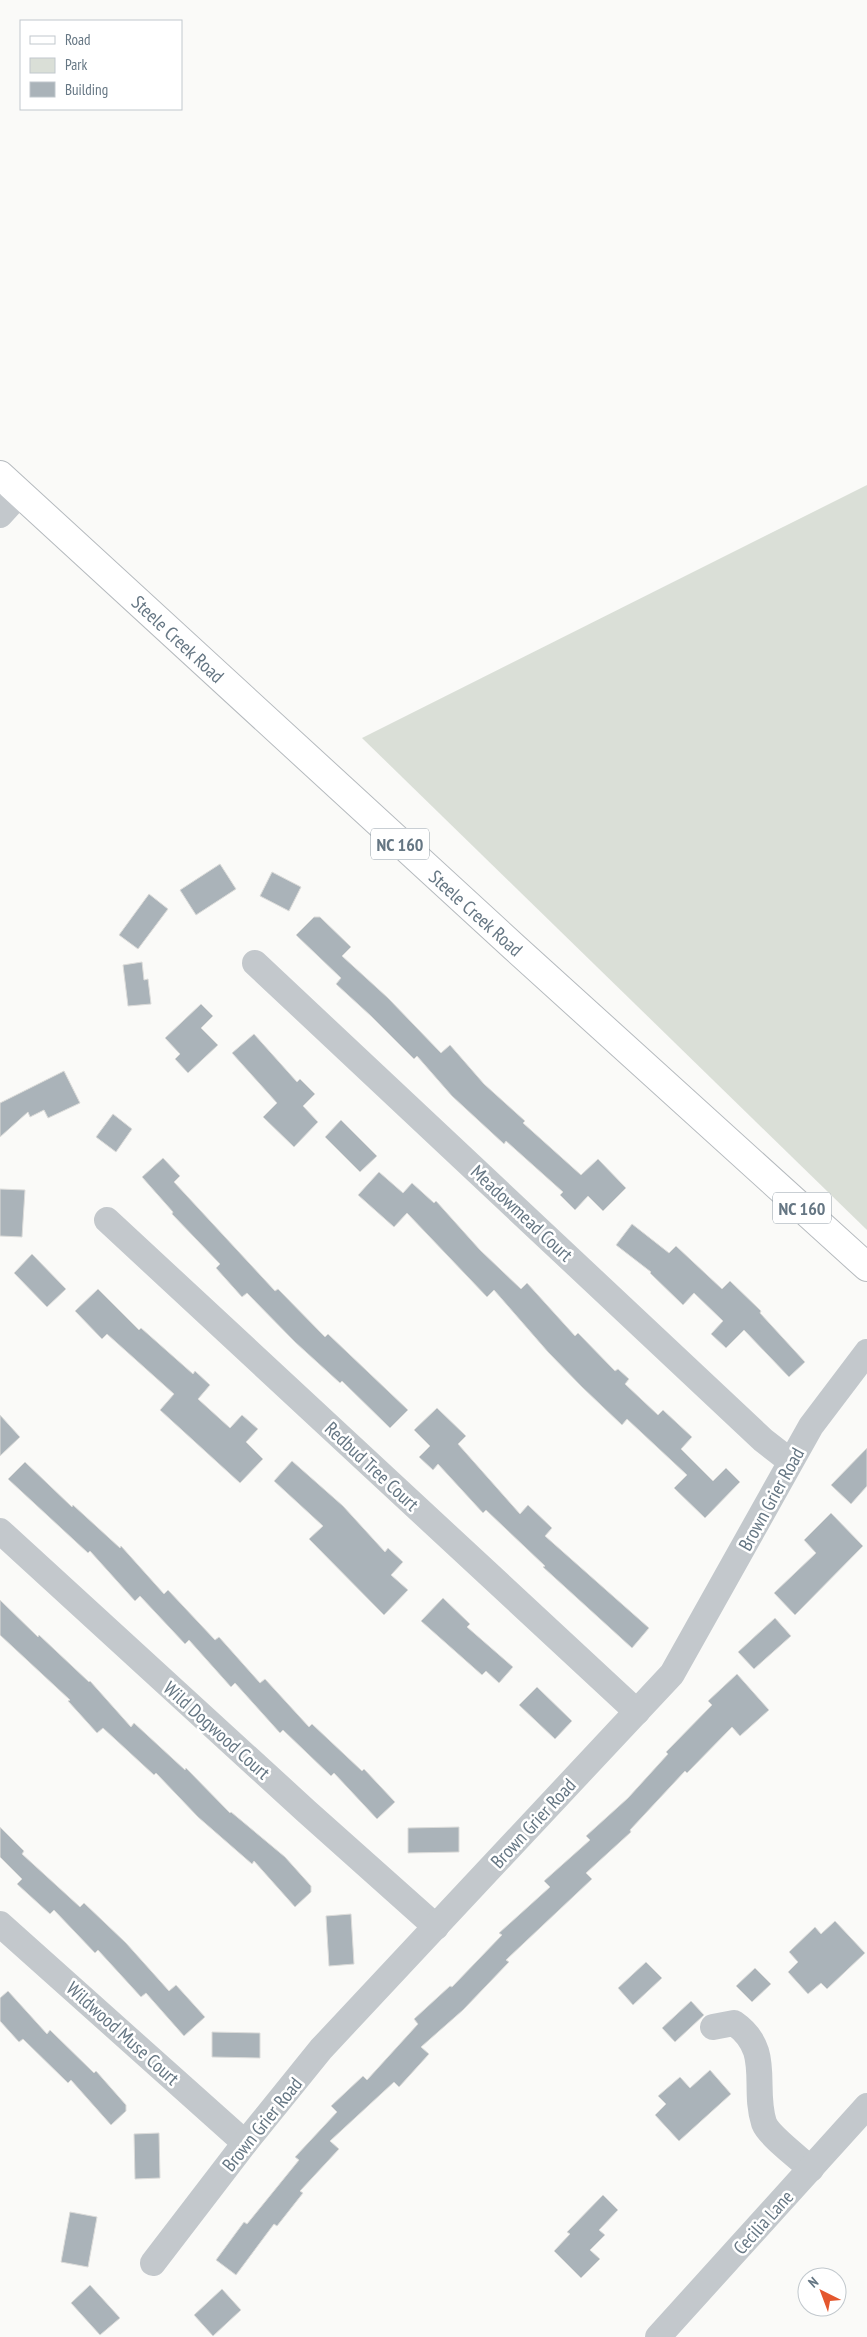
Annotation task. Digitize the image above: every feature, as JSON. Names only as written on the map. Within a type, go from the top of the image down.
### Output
[{"type":"main road","name":"Steele Creek Road","points":[[0,475],[411,854],[867,1268]]},
{"type":"street","points":[[0,515],[20,493]]},
{"type":"street","name":"Meadowmead Court","points":[[255,963],[756,1433],[790,1461]]},
{"type":"street","name":"Redbud Tree Court","points":[[107,1220],[637,1712]]},
{"type":"street","name":"Brown Grier Road","points":[[153,2262],[245,2143],[321,2050],[672,1674],[790,1461],[827,1402],[867,1352]]},
{"type":"street","name":"Wild Dogwood Court","points":[[0,1531],[313,1818],[436,1927]]},
{"type":"street","name":"Wildwood Muse Court","points":[[0,1924],[245,2143]]},
{"type":"street","points":[[713,2027],[734,2023],[741,2028],[752,2043],[760,2062],[760,2098],[764,2124],[811,2169]]},
{"type":"street","name":"Cecilia Lane","points":[[658,2337],[867,2106]]},
{"type":"green space","points":[[867,485],[867,1230],[362,738]]},
{"type":"building","points":[[220,864],[236,889],[196,915],[180,890]]},
{"type":"building","points":[[272,872],[301,887],[289,911],[260,896]]},
{"type":"building","points":[[149,894],[168,909],[138,949],[119,935]]},
{"type":"building","points":[[314,917],[320,917],[351,947],[342,956],[388,998],[441,1053],[450,1045],[484,1084],[525,1121],[523,1123],[581,1175],[598,1159],[626,1188],[603,1211],[588,1196],[575,1210],[560,1195],[563,1192],[506,1141],[504,1144],[452,1096],[417,1056],[414,1059],[336,984],[341,978],[296,935]]},
{"type":"building","points":[[142,962],[144,980],[148,979],[151,1004],[128,1006],[123,965]]},
{"type":"building","points":[[201,1004],[213,1016],[201,1028],[218,1045],[188,1073],[175,1059],[180,1054],[165,1038]]},
{"type":"building","points":[[254,1034],[297,1082],[300,1079],[315,1094],[303,1106],[318,1122],[294,1147],[263,1117],[277,1103],[232,1053]]},
{"type":"building","points":[[64,1071],[80,1103],[48,1118],[44,1110],[30,1117],[28,1112],[0,1137],[0,1103]]},
{"type":"building","points":[[113,1114],[132,1129],[116,1152],[96,1137]]},
{"type":"building","points":[[341,1120],[377,1156],[360,1172],[325,1137]]},
{"type":"building","points":[[163,1158],[180,1176],[174,1182],[275,1291],[278,1289],[325,1337],[328,1334],[408,1410],[390,1428],[342,1381],[340,1383],[295,1342],[247,1293],[242,1297],[216,1268],[220,1264],[172,1214],[173,1212],[142,1177]]},
{"type":"building","points":[[379,1172],[403,1193],[412,1183],[434,1203],[436,1201],[480,1250],[521,1289],[527,1283],[575,1336],[578,1333],[615,1371],[618,1369],[629,1379],[625,1384],[658,1415],[663,1410],[692,1437],[681,1449],[713,1481],[726,1468],[740,1482],[705,1518],[674,1488],[687,1475],[627,1419],[622,1425],[582,1387],[548,1352],[494,1290],[487,1297],[407,1213],[394,1227],[358,1195]]},
{"type":"building","points":[[0,1189],[25,1190],[22,1237],[0,1236]]},
{"type":"building","points":[[632,1224],[669,1253],[676,1246],[722,1289],[730,1281],[761,1311],[760,1313],[805,1362],[789,1377],[744,1330],[726,1348],[711,1334],[723,1321],[694,1293],[683,1305],[651,1272],[616,1245]]},
{"type":"building","points":[[32,1254],[66,1289],[47,1307],[14,1273]]},
{"type":"building","points":[[98,1289],[139,1330],[141,1328],[193,1374],[195,1371],[210,1385],[198,1399],[230,1428],[242,1415],[258,1429],[246,1442],[263,1459],[240,1483],[160,1410],[174,1394],[107,1334],[102,1339],[75,1311]]},
{"type":"building","points":[[437,1408],[466,1436],[458,1444],[520,1514],[528,1505],[552,1528],[545,1536],[649,1628],[632,1648],[543,1567],[545,1566],[486,1510],[483,1513],[438,1464],[433,1470],[419,1457],[430,1446],[414,1430]]},
{"type":"building","points":[[0,1415],[20,1437],[0,1456]]},
{"type":"building","points":[[867,1448],[867,1486],[851,1504],[831,1485]]},
{"type":"building","points":[[292,1461],[343,1506],[385,1552],[388,1548],[403,1562],[391,1575],[408,1590],[384,1615],[309,1539],[323,1526],[274,1481]]},
{"type":"building","points":[[25,1462],[72,1507],[73,1505],[120,1548],[121,1546],[164,1594],[168,1590],[215,1640],[219,1637],[260,1683],[265,1679],[309,1727],[312,1724],[362,1771],[364,1769],[395,1802],[377,1819],[334,1773],[331,1776],[283,1730],[280,1733],[235,1683],[231,1687],[189,1640],[185,1644],[140,1596],[135,1601],[90,1551],[88,1553],[8,1479]]},
{"type":"building","points":[[831,1513],[863,1546],[795,1615],[774,1593],[816,1553],[804,1540]]},
{"type":"building","points":[[443,1598],[470,1624],[467,1627],[513,1667],[499,1683],[486,1671],[482,1675],[421,1621]]},
{"type":"building","points":[[0,1600],[38,1637],[39,1635],[90,1681],[131,1727],[134,1723],[185,1770],[186,1768],[230,1813],[285,1857],[311,1886],[311,1892],[295,1907],[254,1861],[252,1864],[198,1817],[156,1773],[154,1775],[103,1728],[97,1733],[68,1701],[70,1700],[0,1635]]},
{"type":"building","points":[[775,1618],[791,1636],[754,1669],[738,1652]]},
{"type":"building","points":[[737,1674],[769,1710],[740,1736],[732,1727],[687,1773],[685,1771],[630,1830],[631,1832],[586,1873],[592,1879],[506,1960],[509,1962],[463,2010],[421,2047],[429,2054],[399,2087],[394,2082],[330,2141],[339,2149],[300,2191],[303,2193],[277,2226],[274,2224],[236,2275],[216,2260],[244,2222],[247,2224],[299,2160],[295,2157],[337,2112],[331,2106],[363,2076],[367,2080],[418,2024],[414,2019],[450,1986],[452,1987],[502,1935],[499,1933],[550,1887],[544,1881],[590,1840],[586,1836],[628,1798],[668,1754],[666,1752],[712,1705],[708,1701]]},
{"type":"building","points":[[537,1687],[572,1721],[555,1739],[519,1705]]},
{"type":"building","points":[[0,1827],[24,1851],[22,1854],[80,1907],[84,1903],[126,1943],[169,1991],[176,1985],[205,2017],[184,2036],[146,1993],[141,1997],[98,1950],[95,1953],[54,1910],[50,1914],[17,1884],[22,1879],[0,1857]]},
{"type":"building","points":[[459,1827],[459,1852],[408,1853],[408,1828]]},
{"type":"building","points":[[351,1914],[354,1964],[329,1966],[326,1916]]},
{"type":"building","points":[[835,1921],[865,1953],[827,1989],[821,1983],[808,1994],[788,1972],[798,1962],[789,1952],[815,1927],[821,1934]]},
{"type":"building","points":[[646,1962],[662,1978],[633,2005],[618,1988]]},
{"type":"building","points":[[755,1968],[771,1984],[752,2002],[736,1986]]},
{"type":"building","points":[[8,1991],[47,2034],[50,2030],[94,2073],[96,2071],[126,2105],[126,2111],[111,2125],[71,2080],[68,2083],[23,2039],[19,2042],[0,2021],[0,1998]]},
{"type":"building","points":[[691,2001],[704,2015],[675,2042],[662,2028]]},
{"type":"building","points":[[212,2032],[260,2033],[260,2058],[212,2057]]},
{"type":"building","points":[[710,2070],[731,2094],[679,2141],[655,2115],[666,2104],[658,2096],[680,2077],[690,2088]]},
{"type":"building","points":[[159,2133],[160,2178],[135,2179],[134,2134]]},
{"type":"building","points":[[603,2195],[618,2210],[599,2230],[605,2235],[590,2250],[600,2259],[581,2278],[554,2251],[570,2234],[567,2232]]},
{"type":"building","points":[[70,2212],[97,2217],[88,2267],[61,2262]]},
{"type":"building","points":[[90,2285],[120,2318],[100,2335],[71,2303]]},
{"type":"building","points":[[222,2289],[241,2310],[213,2336],[194,2315]]}]
